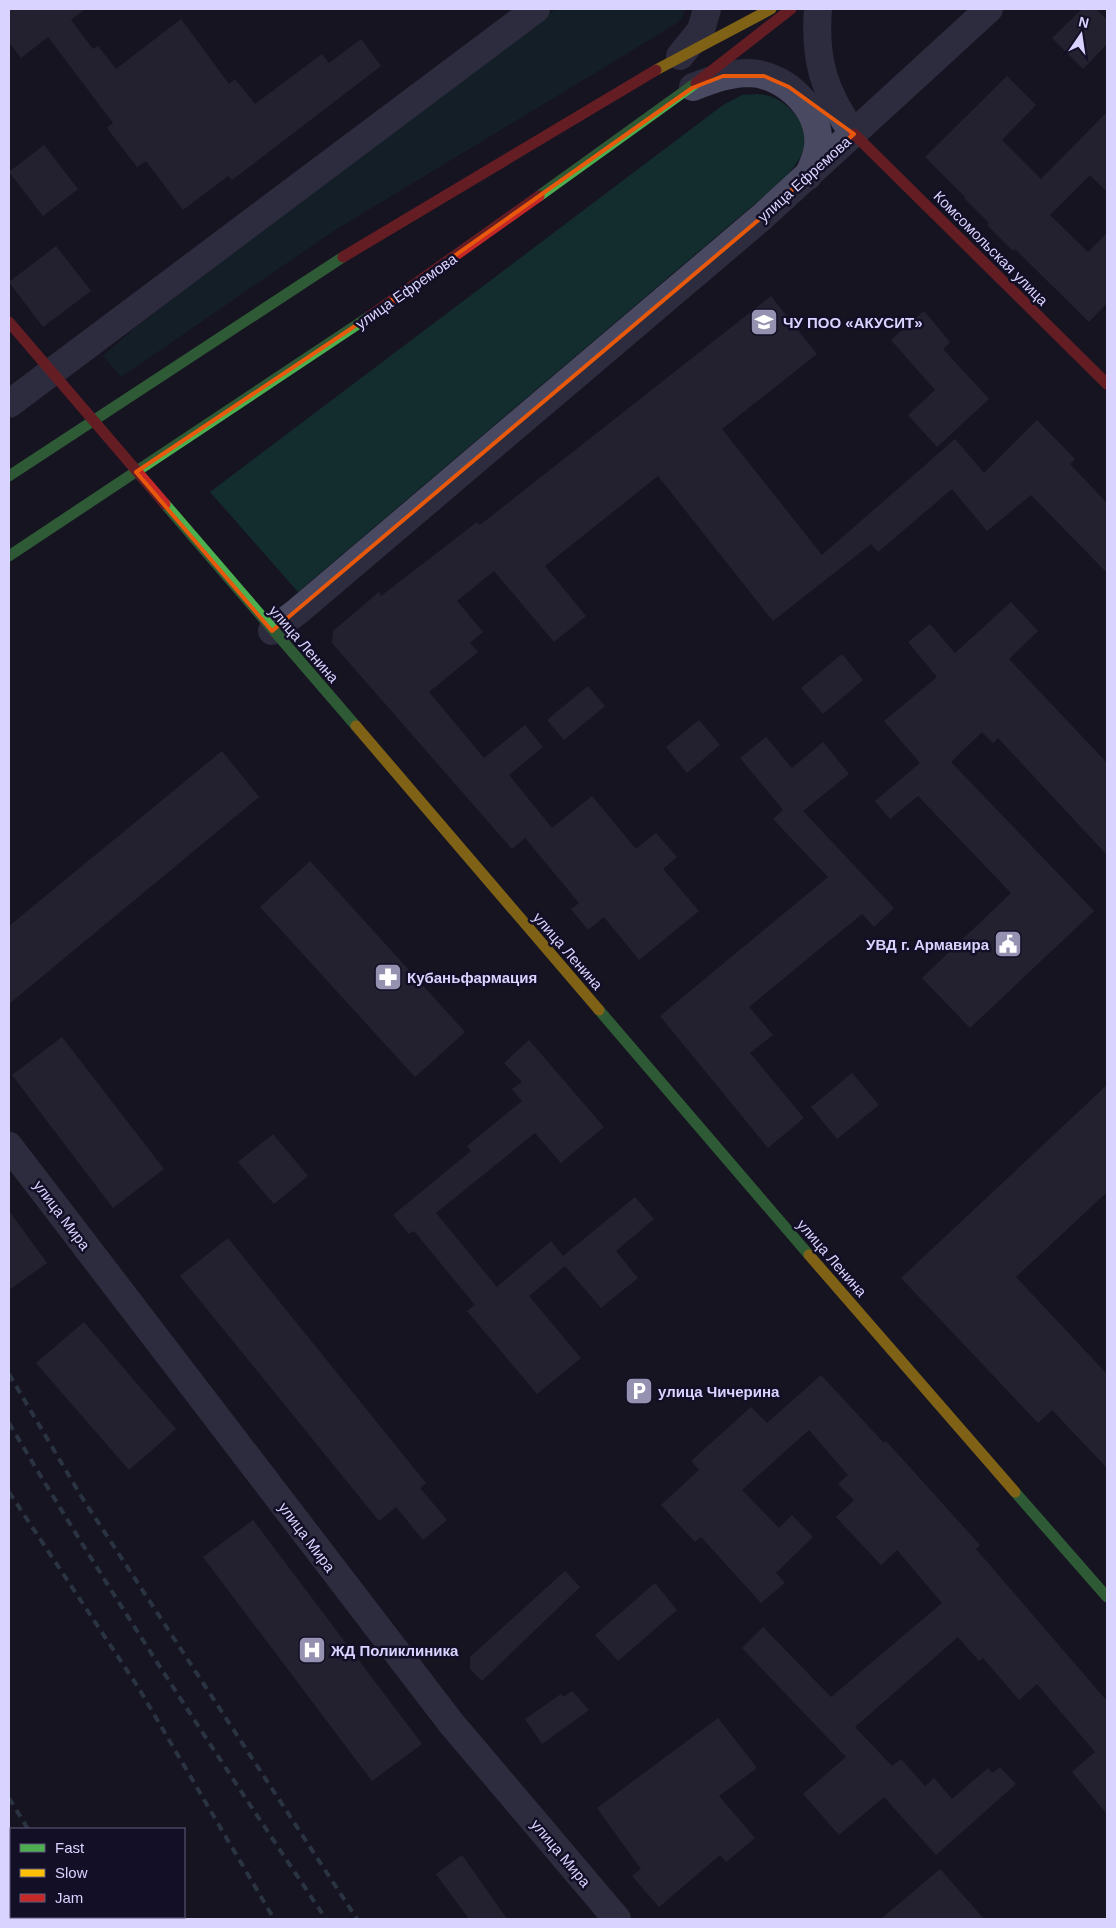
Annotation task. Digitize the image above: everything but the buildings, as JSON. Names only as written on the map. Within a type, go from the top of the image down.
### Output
[{"type":"street","points":[[9,404],[536,9]]},
{"type":"street","points":[[680,56],[701,30],[707,9]]},
{"type":"street","points":[[9,476],[358,247],[651,72],[771,9]]},
{"type":"street","name":"улица Ефремова","points":[[9,556],[358,324],[682,95],[791,9]]},
{"type":"street","points":[[818,9],[816,36],[819,66],[830,95],[854,134]]},
{"type":"street","name":"улица Ефремова","points":[[272,631],[321,592],[808,176],[989,9]]},
{"type":"street","points":[[682,95],[724,76],[750,73],[789,87],[854,134]]},
{"type":"street","points":[[789,87],[803,100],[817,126],[818,148],[808,176]]},
{"type":"street","name":"Комсомольская улица","points":[[854,134],[1107,384]]},
{"type":"street","name":"улица Ленина","points":[[9,322],[272,631],[856,1309],[1107,1597]]},
{"type":"street","name":"улица Мира","points":[[9,1146],[451,1723],[617,1919]]},
{"type":"highlighted area","points":[[723,76],[764,76],[789,87],[854,134],[762,217],[272,631],[136,472],[358,324],[692,88]]},
{"type":"green space","points":[[556,9],[685,10],[681,19],[674,25],[332,232],[121,377],[103,356],[136,327]]},
{"type":"green space","points":[[762,94],[773,97],[793,112],[802,127],[805,134],[803,152],[784,179],[298,592],[210,492],[723,105],[742,95]]},
{"type":"railway","points":[[9,1374],[81,1496],[357,1919]]},
{"type":"railway","points":[[9,1423],[85,1549],[164,1673],[326,1919]]},
{"type":"railway","points":[[9,1492],[138,1687],[274,1919]]},
{"type":"railway","points":[[9,1798],[27,1828]]},
{"type":"traffic: fast","points":[[539,196],[696,83]]},
{"type":"traffic: fast","points":[[9,476],[343,257]]},
{"type":"traffic: fast","points":[[9,556],[370,316]]},
{"type":"traffic: fast","points":[[165,504],[356,726]]},
{"type":"traffic: fast","points":[[599,1010],[809,1255]]},
{"type":"traffic: fast","points":[[1015,1492],[1107,1597]]},
{"type":"traffic: slow","points":[[656,70],[771,9]]},
{"type":"traffic: slow","points":[[356,726],[599,1010]]},
{"type":"traffic: slow","points":[[809,1255],[1015,1492]]},
{"type":"traffic: jam","points":[[696,83],[791,9]]},
{"type":"traffic: jam","points":[[343,257],[656,70]]},
{"type":"traffic: jam","points":[[854,134],[1107,384]]},
{"type":"traffic: jam","points":[[370,316],[539,196]]},
{"type":"traffic: jam","points":[[9,322],[165,504]]},
{"type":"place","name":"ЧУ ПОО «АКУСИТ»","points":[[764,322]]},
{"type":"place","name":"УВД г. Армавира","points":[[1008,944]]},
{"type":"place","name":"Кубаньфармация","points":[[388,977]]},
{"type":"place","name":"улица Чичерина","points":[[639,1391]]},
{"type":"place","name":"ЖД Поликлиника","points":[[312,1650]]}]
